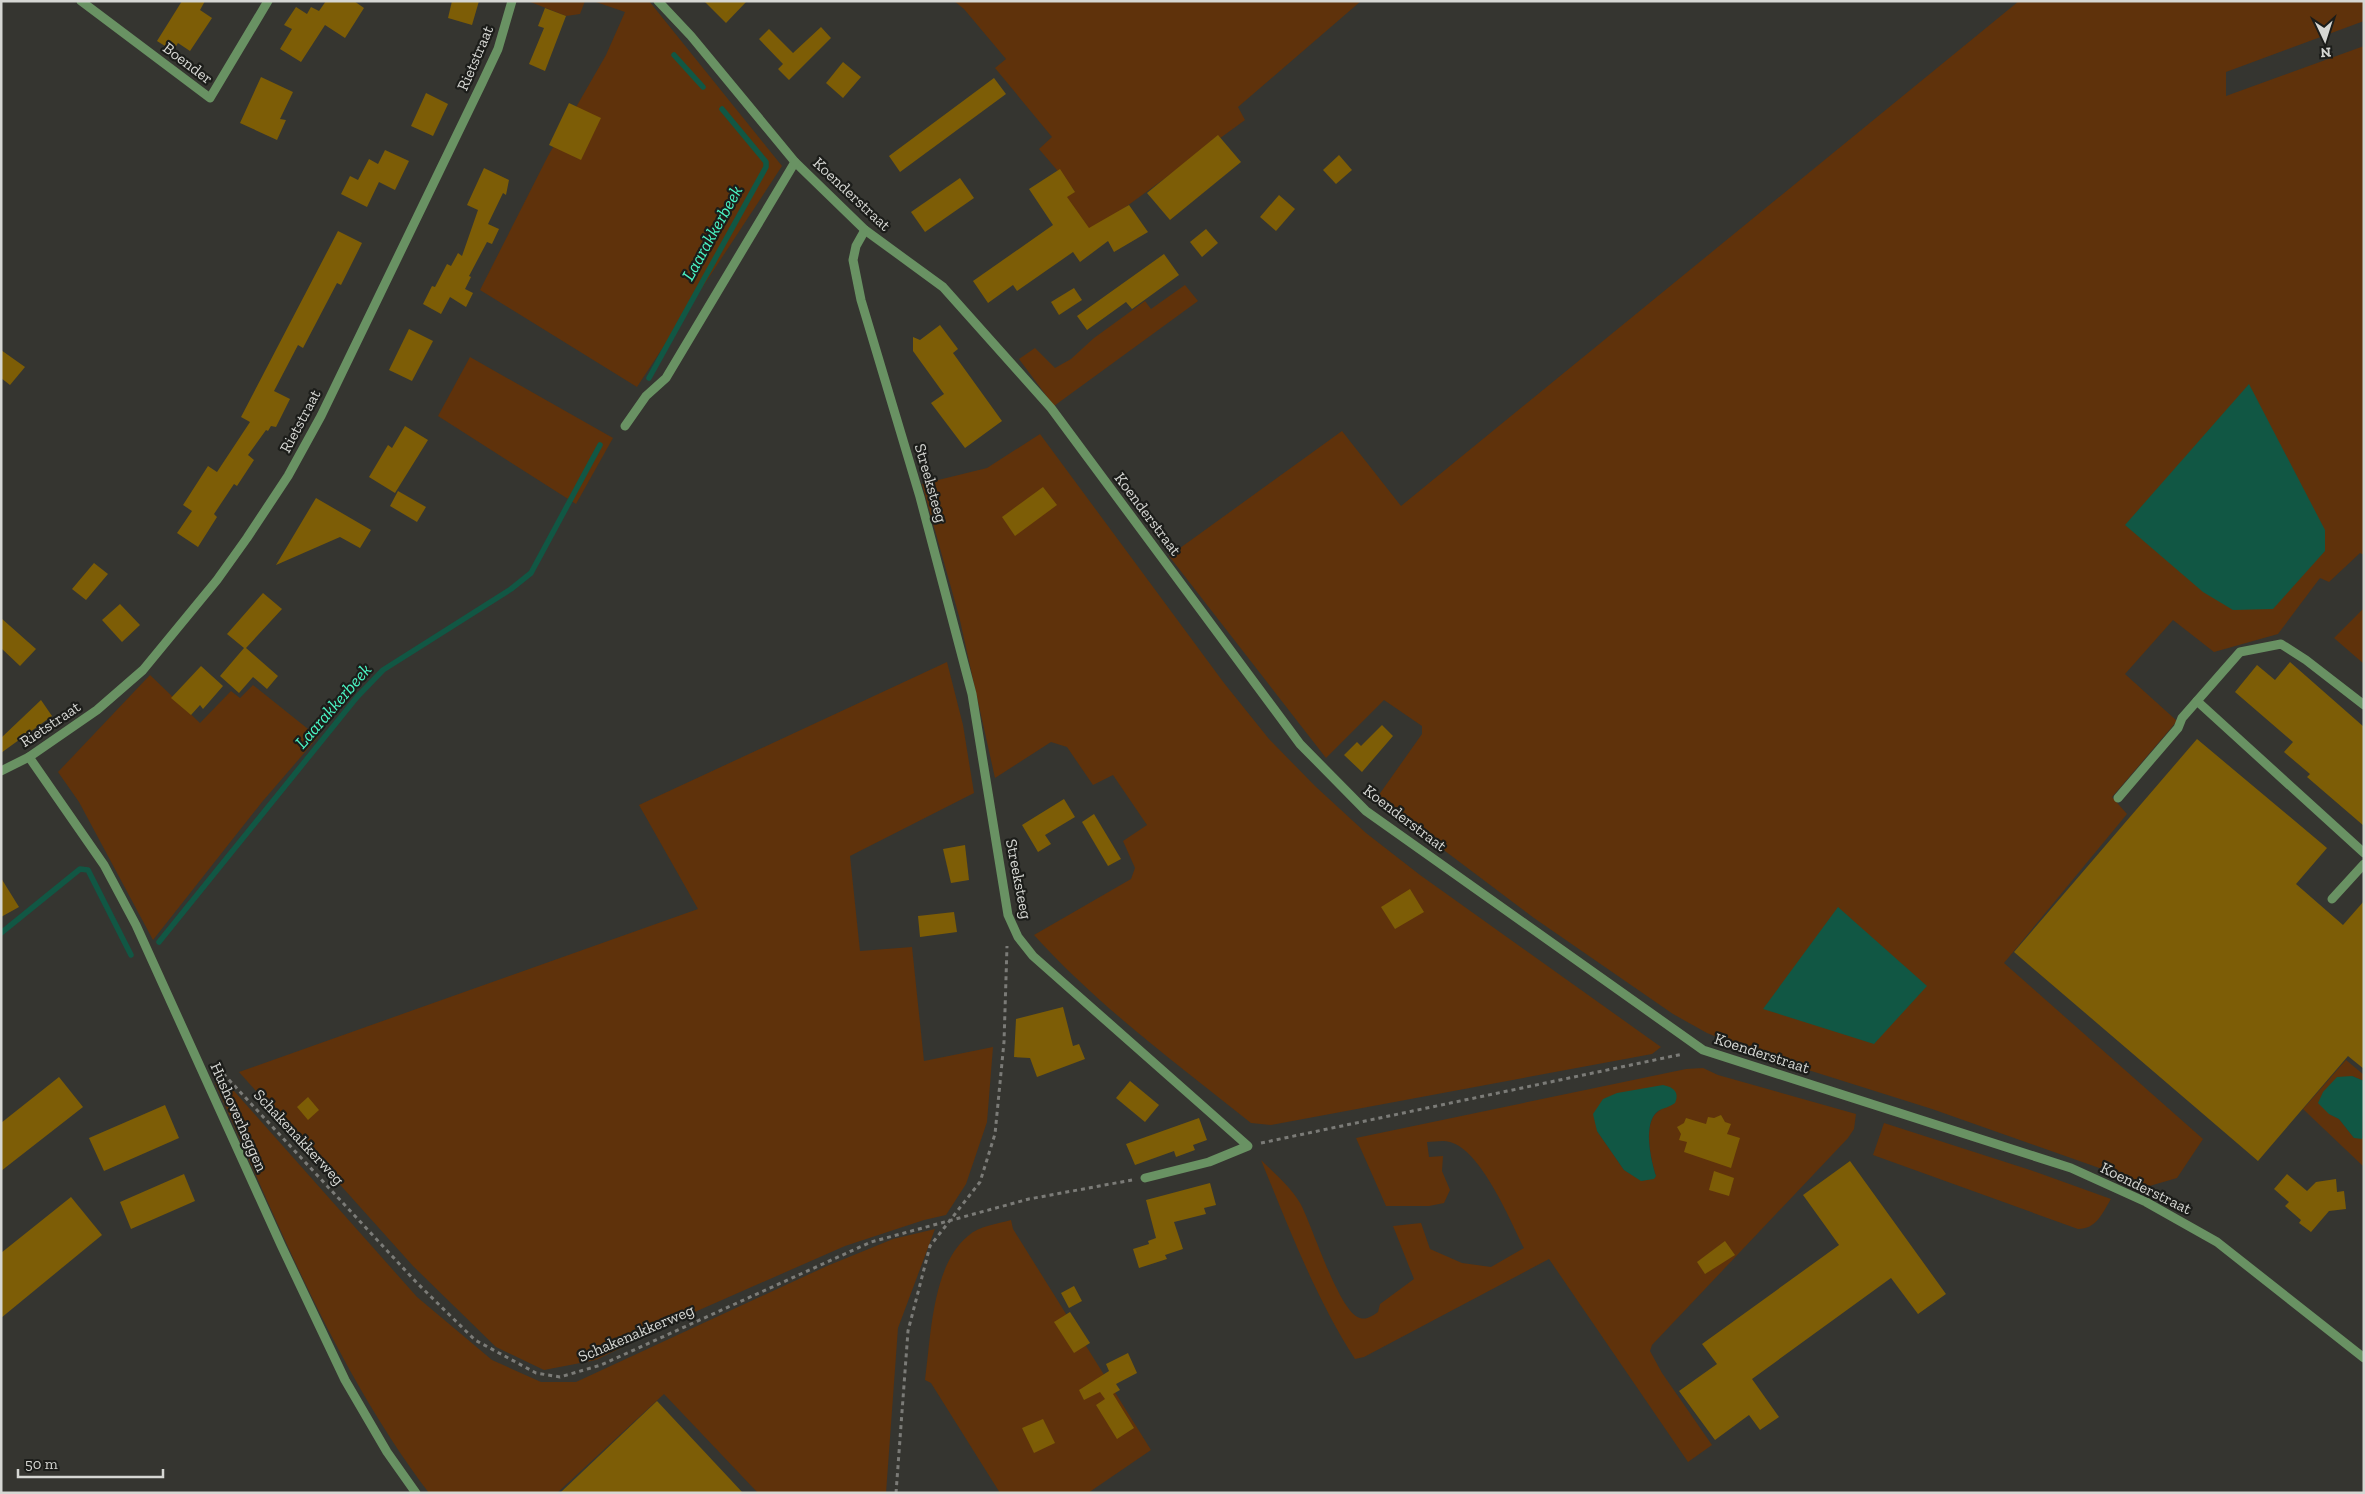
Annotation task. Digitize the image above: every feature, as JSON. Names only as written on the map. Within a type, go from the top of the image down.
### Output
[{"type":"street","name":"Boender","points":[[81,1],[210,98],[268,1]]},
{"type":"street","name":"Rietstraat","points":[[1,772],[28,758],[97,710],[143,670],[217,580],[288,476],[348,362],[478,92],[498,49],[512,1]]},
{"type":"street","name":"Koenderstraat","points":[[658,1],[691,36],[795,162],[865,230],[943,287],[1051,408],[1300,744],[1366,811],[1704,1050],[2072,1168],[2146,1202],[2217,1242],[2364,1358]]},
{"type":"street","points":[[625,426],[646,396],[666,378],[795,162]]},
{"type":"street","name":"Streeksteeg","points":[[865,230],[856,246],[853,260],[861,300],[920,497],[972,694],[1008,915],[1018,937],[1033,956],[1248,1146]]},
{"type":"street","points":[[2118,798],[2178,728],[2182,718],[2240,652],[2281,644],[2306,660],[2364,706]]},
{"type":"street","points":[[2197,701],[2364,852]]},
{"type":"street","name":"Hushoverheggen","points":[[28,758],[104,865],[136,925],[281,1245],[345,1380],[387,1452],[416,1493]]},
{"type":"street","points":[[2332,899],[2364,864]]},
{"type":"street","points":[[1145,1178],[1208,1162],[1248,1146]]},
{"type":"path","points":[[896,1493],[908,1331],[930,1246],[980,1182],[995,1134],[1004,1042],[1007,945]]},
{"type":"path","points":[[1248,1146],[1704,1050]]},
{"type":"path","name":"Schakenakkerweg","points":[[198,1062],[216,1067],[417,1283],[475,1340],[536,1372],[560,1377],[601,1365],[871,1242],[952,1218]]},
{"type":"path","points":[[952,1218],[1029,1199],[1145,1178]]},
{"type":"shaded area","points":[[528,1],[585,1],[580,14],[566,16]]},
{"type":"shaded area","points":[[593,1],[649,1],[782,166],[637,387],[480,290],[548,156],[606,55],[625,12]]},
{"type":"shaded area","points":[[954,1],[1361,1],[1238,107],[1245,120],[1090,233],[1062,200],[1074,190],[1039,149],[1052,137],[995,68],[1006,59],[964,9]]},
{"type":"shaded area","points":[[2019,1],[2364,1],[2364,21],[2226,72],[2226,96],[2364,46],[2364,555],[2360,553],[2329,582],[2320,578],[2278,634],[2214,652],[2173,620],[2125,674],[2177,721],[2112,797],[2127,814],[2004,963],[2203,1139],[2177,1178],[2146,1187],[2105,1170],[1932,1109],[1764,1056],[1707,1033],[1673,1014],[1534,918],[1376,799],[1422,734],[1422,726],[1384,700],[1326,758],[1169,556],[1342,431],[1401,506]]},
{"type":"shaded area","points":[[1185,285],[1198,301],[1054,406],[1019,359],[1035,348],[1055,368],[1071,359],[1094,338],[1145,301],[1151,309]]},
{"type":"shaded area","points":[[470,357],[613,438],[576,504],[438,416]]},
{"type":"shaded area","points":[[2249,384],[2325,530],[2325,551],[2273,609],[2233,610],[2203,592],[2125,525]]},
{"type":"shaded area","points":[[1040,434],[1224,683],[1269,739],[1315,786],[1366,833],[1420,875],[1661,1047],[1652,1054],[1271,1125],[1251,1123],[1166,1056],[1084,986],[1034,935],[1131,879],[1135,868],[1123,841],[1147,825],[1113,775],[1093,785],[1067,747],[1051,742],[995,778],[959,616],[922,484],[987,468]]},
{"type":"shaded area","points":[[2364,608],[2364,664],[2334,638]]},
{"type":"shaded area","points":[[947,662],[963,725],[974,793],[850,856],[860,951],[912,947],[924,1061],[993,1047],[987,1122],[966,1184],[946,1215],[924,1220],[845,1246],[697,1311],[596,1360],[544,1370],[496,1347],[413,1266],[239,1072],[698,909],[639,805]]},
{"type":"shaded area","points":[[150,675],[200,723],[231,691],[240,698],[253,685],[318,737],[262,802],[153,940],[79,802],[58,772]]},
{"type":"shaded area","points":[[1838,907],[1927,986],[1874,1044],[1763,1009]]},
{"type":"shaded area","points":[[2346,1060],[2364,1075],[2364,1081],[2352,1076],[2329,1114],[2339,1119],[2354,1138],[2364,1138],[2364,1167],[2303,1109]]},
{"type":"shaded area","points":[[1703,1068],[1718,1075],[1856,1114],[1854,1129],[1848,1138],[1652,1345],[1650,1351],[1662,1373],[1712,1445],[1688,1462],[1549,1259],[1364,1357],[1355,1359],[1315,1287],[1261,1160],[1287,1186],[1300,1203],[1343,1301],[1360,1318],[1367,1318],[1378,1312],[1380,1304],[1414,1279],[1393,1226],[1421,1223],[1430,1249],[1462,1263],[1491,1267],[1524,1248],[1503,1204],[1473,1158],[1462,1148],[1447,1141],[1427,1142],[1429,1157],[1443,1156],[1442,1171],[1450,1190],[1444,1203],[1429,1206],[1386,1206],[1356,1138],[1686,1069]],"holes":[[[1661,1110],[1654,1116],[1649,1132],[1649,1142],[1656,1176],[1642,1181],[1624,1170],[1597,1131]]]},
{"type":"shaded area","points":[[2352,1076],[2364,1081],[2362,1139],[2354,1138],[2339,1119],[2329,1114],[2318,1103],[2323,1092],[2337,1077]]},
{"type":"shaded area","points":[[222,1080],[234,1091],[417,1297],[492,1360],[541,1382],[576,1382],[827,1266],[893,1239],[935,1229],[898,1328],[886,1493],[758,1493],[664,1394],[557,1493],[429,1493],[395,1446],[365,1396],[310,1294],[215,1083]]},
{"type":"shaded area","points":[[1663,1085],[1670,1087],[1677,1096],[1675,1103],[1658,1111],[1650,1124],[1649,1142],[1656,1176],[1654,1179],[1641,1181],[1624,1170],[1597,1131],[1593,1114],[1603,1099],[1617,1093]]},
{"type":"shaded area","points":[[1884,1123],[2036,1172],[2111,1199],[2098,1220],[2089,1226],[2078,1229],[1873,1155]]},
{"type":"shaded area","points":[[1011,1220],[1013,1229],[1151,1450],[1088,1493],[1000,1493],[931,1383],[925,1380],[935,1303],[947,1265],[956,1249],[972,1233],[988,1226]]},
{"type":"building","points":[[182,1],[205,1],[200,10],[212,18],[190,51],[178,43],[173,51],[157,41]]},
{"type":"building","points":[[326,1],[354,1],[364,8],[345,38],[325,25],[301,62],[280,49],[292,29],[284,25],[296,7],[307,14],[311,7],[319,11]]},
{"type":"building","points":[[452,1],[479,1],[472,25],[448,18]]},
{"type":"building","points":[[704,1],[747,1],[726,23]]},
{"type":"building","points":[[545,8],[566,16],[545,71],[529,64],[544,28],[538,26]]},
{"type":"building","points":[[821,27],[831,38],[789,80],[778,69],[783,64],[759,39],[769,29],[793,53]]},
{"type":"building","points":[[843,62],[861,77],[843,98],[826,83]]},
{"type":"building","points":[[261,77],[293,92],[280,119],[286,120],[277,140],[240,123]]},
{"type":"building","points":[[994,78],[1006,94],[900,172],[889,156]]},
{"type":"building","points":[[426,93],[448,104],[433,136],[411,126]]},
{"type":"building","points":[[569,103],[601,118],[581,160],[549,145]]},
{"type":"building","points":[[1218,135],[1241,162],[1170,220],[1147,193]]},
{"type":"building","points":[[385,150],[409,161],[395,190],[379,182],[367,207],[341,194],[350,176],[358,180],[369,159],[378,164]]},
{"type":"building","points":[[1339,155],[1352,170],[1336,184],[1323,170]]},
{"type":"building","points":[[484,168],[509,180],[506,195],[503,193],[488,224],[499,229],[492,244],[487,242],[469,276],[471,277],[465,289],[473,293],[466,307],[450,297],[441,314],[423,304],[432,286],[435,287],[447,264],[451,266],[458,253],[462,256],[478,210],[467,205]]},
{"type":"building","points":[[1060,169],[1075,192],[1067,197],[1089,228],[1129,205],[1148,232],[1114,252],[1108,241],[1080,262],[1073,252],[1017,291],[1013,285],[988,303],[973,281],[1053,225],[1029,189]]},
{"type":"building","points":[[960,178],[974,198],[925,232],[911,212]]},
{"type":"building","points":[[1279,195],[1295,209],[1276,231],[1260,217]]},
{"type":"building","points":[[1206,229],[1218,243],[1202,257],[1190,242]]},
{"type":"building","points":[[338,231],[362,243],[341,285],[337,283],[303,348],[298,345],[274,391],[290,399],[276,427],[271,426],[268,431],[266,430],[248,455],[254,460],[237,486],[234,484],[214,514],[217,517],[198,547],[177,533],[192,511],[183,505],[208,466],[217,472],[250,422],[241,417]]},
{"type":"building","points":[[1164,254],[1179,275],[1132,309],[1126,302],[1087,330],[1077,316]]},
{"type":"building","points":[[1074,288],[1082,300],[1059,315],[1051,302]]},
{"type":"building","points":[[940,325],[958,349],[953,353],[1002,421],[965,448],[931,403],[944,394],[913,351],[913,337],[920,340]]},
{"type":"building","points":[[409,329],[433,341],[412,381],[389,370]]},
{"type":"building","points":[[1,350],[25,367],[10,385],[1,378]]},
{"type":"building","points":[[405,426],[428,440],[395,493],[369,477],[388,445],[392,448]]},
{"type":"building","points":[[1043,487],[1057,505],[1015,536],[1002,517]]},
{"type":"building","points":[[398,491],[426,507],[417,522],[390,506]]},
{"type":"building","points":[[316,498],[371,530],[360,548],[340,537],[276,565]]},
{"type":"building","points":[[94,563],[108,574],[86,600],[72,589]]},
{"type":"building","points":[[263,593],[282,609],[246,648],[278,676],[267,689],[253,677],[239,693],[220,676],[244,648],[227,634]]},
{"type":"building","points":[[120,604],[140,625],[122,642],[102,620]]},
{"type":"building","points":[[1,618],[36,649],[20,666],[1,648]]},
{"type":"building","points":[[2290,662],[2364,727],[2364,826],[2307,777],[2310,774],[2284,752],[2293,742],[2235,692],[2257,665],[2275,680]]},
{"type":"building","points":[[201,666],[223,686],[203,709],[200,705],[191,715],[171,698]]},
{"type":"building","points":[[41,700],[52,716],[1,753],[1,738]]},
{"type":"building","points":[[1382,725],[1393,736],[1362,772],[1344,755],[1357,742],[1361,746]]},
{"type":"building","points":[[2197,739],[2327,848],[2296,884],[2343,925],[2364,901],[2364,1069],[2348,1056],[2258,1161],[2014,952]]},
{"type":"building","points":[[1064,799],[1075,817],[1045,835],[1051,844],[1038,852],[1022,825]]},
{"type":"building","points":[[1094,814],[1121,859],[1108,866],[1082,822]]},
{"type":"building","points":[[965,845],[969,880],[951,883],[943,849]]},
{"type":"building","points":[[1,878],[19,907],[1,917]]},
{"type":"building","points":[[1410,889],[1424,912],[1395,929],[1381,907]]},
{"type":"building","points":[[954,912],[957,932],[920,937],[918,916]]},
{"type":"building","points":[[1063,1007],[1073,1046],[1079,1044],[1085,1059],[1037,1077],[1030,1058],[1014,1057],[1016,1019]]},
{"type":"building","points":[[59,1077],[83,1107],[1,1171],[1,1123]]},
{"type":"building","points":[[1130,1081],[1159,1105],[1145,1122],[1116,1098]]},
{"type":"building","points":[[308,1097],[319,1110],[308,1120],[297,1107]]},
{"type":"building","points":[[165,1105],[179,1138],[104,1171],[89,1138]]},
{"type":"building","points":[[1721,1115],[1725,1122],[1731,1124],[1727,1134],[1740,1138],[1731,1168],[1684,1152],[1687,1142],[1679,1140],[1681,1134],[1677,1127],[1684,1123],[1686,1118],[1706,1124],[1708,1117],[1714,1118]]},
{"type":"building","points":[[1199,1118],[1207,1140],[1193,1145],[1195,1150],[1176,1157],[1174,1151],[1135,1165],[1126,1144]]},
{"type":"building","points":[[1850,1161],[1946,1294],[1918,1314],[1891,1278],[1752,1379],[1779,1417],[1760,1430],[1749,1415],[1715,1440],[1679,1391],[1717,1364],[1702,1344],[1839,1245],[1803,1195]]},
{"type":"building","points":[[1714,1171],[1734,1178],[1729,1196],[1709,1190]]},
{"type":"building","points":[[184,1174],[195,1201],[131,1229],[120,1202]]},
{"type":"building","points":[[2287,1174],[2307,1191],[2316,1182],[2336,1179],[2337,1192],[2344,1191],[2346,1209],[2329,1211],[2311,1232],[2299,1223],[2301,1220],[2285,1206],[2289,1202],[2274,1189]]},
{"type":"building","points":[[1210,1183],[1216,1205],[1204,1208],[1206,1214],[1174,1222],[1183,1249],[1165,1255],[1167,1259],[1139,1268],[1133,1249],[1149,1244],[1148,1241],[1156,1238],[1146,1200]]},
{"type":"building","points":[[71,1197],[102,1235],[1,1318],[1,1253]]},
{"type":"building","points":[[1725,1241],[1735,1255],[1705,1274],[1697,1262]]},
{"type":"building","points":[[1074,1286],[1082,1301],[1069,1308],[1061,1293]]},
{"type":"building","points":[[1070,1312],[1090,1343],[1074,1353],[1054,1322]]},
{"type":"building","points":[[1128,1353],[1137,1373],[1116,1384],[1120,1390],[1113,1394],[1134,1428],[1117,1439],[1096,1405],[1105,1399],[1100,1392],[1084,1400],[1079,1390],[1109,1371],[1106,1364]]},
{"type":"building","points":[[657,1401],[743,1493],[560,1493]]},
{"type":"building","points":[[1043,1419],[1055,1443],[1034,1453],[1022,1428]]},
{"type":"waterway","name":"Laarakkerbeek","points":[[674,55],[703,87]]},
{"type":"waterway","name":"Laarakkerbeek","points":[[649,378],[766,167],[766,162],[722,109]]},
{"type":"waterway","name":"Laarakkerbeek","points":[[159,942],[357,697],[383,670],[511,589],[531,573],[600,445]]},
{"type":"waterway","name":"Laarakkerbeek","points":[[1,933],[80,869],[88,870],[131,955]]}]
